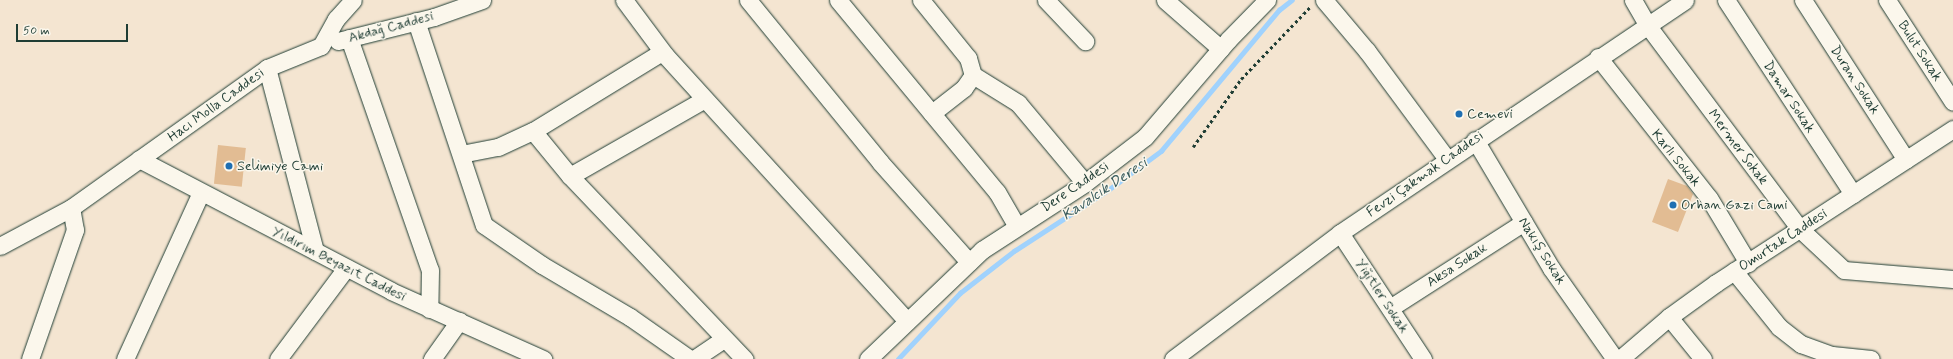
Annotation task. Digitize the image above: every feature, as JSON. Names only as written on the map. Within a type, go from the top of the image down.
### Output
[{"type":"street","points":[[321,46],[336,19],[353,0]]},
{"type":"street","name":"Akdağ Caddesi","points":[[321,46],[416,21],[482,0]]},
{"type":"street","points":[[624,0],[662,52],[907,321]]},
{"type":"street","points":[[748,0],[880,162],[969,262]]},
{"type":"street","points":[[838,0],[997,192],[1017,226]]},
{"type":"street","points":[[921,0],[968,58],[973,75],[1018,103],[1085,183]]},
{"type":"street","points":[[1046,0],[1085,41]]},
{"type":"street","points":[[1165,0],[1221,49]]},
{"type":"street","name":"Dere Caddesi","points":[[868,359],[969,262],[1017,226],[1085,183],[1145,137],[1221,49],[1267,0]]},
{"type":"street","name":"Mermer Sokak","points":[[1632,0],[1648,26],[1800,229],[1844,270],[1953,279]]},
{"type":"street","name":"Fevzi Çakmak Caddesi","points":[[1173,359],[1340,233],[1598,57],[1686,0]]},
{"type":"street","name":"Damar Sokak","points":[[1726,0],[1853,194]]},
{"type":"street","name":"Duran Sokak","points":[[1803,0],[1906,160]]},
{"type":"street","name":"Bulut Sokak","points":[[1887,0],[1953,102]]},
{"type":"street","points":[[1323,2],[1367,51],[1447,159]]},
{"type":"street","points":[[416,21],[484,225],[542,265],[630,317],[690,359]]},
{"type":"street","points":[[349,38],[430,270],[429,309]]},
{"type":"street","name":"Hacı Molla Caddesi","points":[[0,246],[71,208],[267,68],[321,46]]},
{"type":"street","points":[[461,154],[498,147],[533,131],[662,52]]},
{"type":"street","name":"Karlı Sokak","points":[[1598,57],[1709,198],[1741,267],[1779,327],[1801,344],[1832,355],[1871,359]]},
{"type":"street","points":[[267,68],[315,251]]},
{"type":"street","points":[[932,113],[964,88],[973,75]]},
{"type":"street","points":[[570,176],[705,99]]},
{"type":"street","name":"Omurtak Caddesi","points":[[1620,359],[1669,317],[1741,267],[1953,129]]},
{"type":"street","points":[[533,131],[570,176],[648,255],[744,359]]},
{"type":"street","name":"Nakış Sokak","points":[[1475,140],[1551,268],[1616,359]]},
{"type":"street","name":"Yıldırım Beyazıt Caddesi","points":[[139,159],[346,268],[429,309],[543,359]]},
{"type":"street","points":[[125,359],[201,192]]},
{"type":"street","points":[[30,359],[75,230],[71,208]]},
{"type":"street","name":"Aksa Sokak","points":[[1390,308],[1524,222]]},
{"type":"street","name":"Yiğitler Sokak","points":[[1340,233],[1423,359]]},
{"type":"street","points":[[278,359],[346,268]]},
{"type":"street","points":[[1669,317],[1703,359]]},
{"type":"street","points":[[432,359],[459,321]]},
{"type":"street","points":[[694,359],[724,339]]},
{"type":"path","points":[[1193,147],[1241,79],[1323,2]]},
{"type":"building","name":"Selimiye Cami","points":[[218,145],[246,148],[242,187],[214,184]]},
{"type":"building","name":"Orhan Gazi Cami","points":[[1668,179],[1687,186],[1693,194],[1678,232],[1652,222]]},
{"type":"waterway","name":"Kavalcık Deresi","points":[[898,359],[960,293],[1014,251],[1108,190],[1161,151],[1279,10],[1292,0]]},
{"type":"place","name":"Cemevi","points":[[1459,114]]},
{"type":"place","name":"Selimiye Cami","points":[[229,166]]},
{"type":"place","name":"Orhan Gazi Cami","points":[[1673,205]]}]
